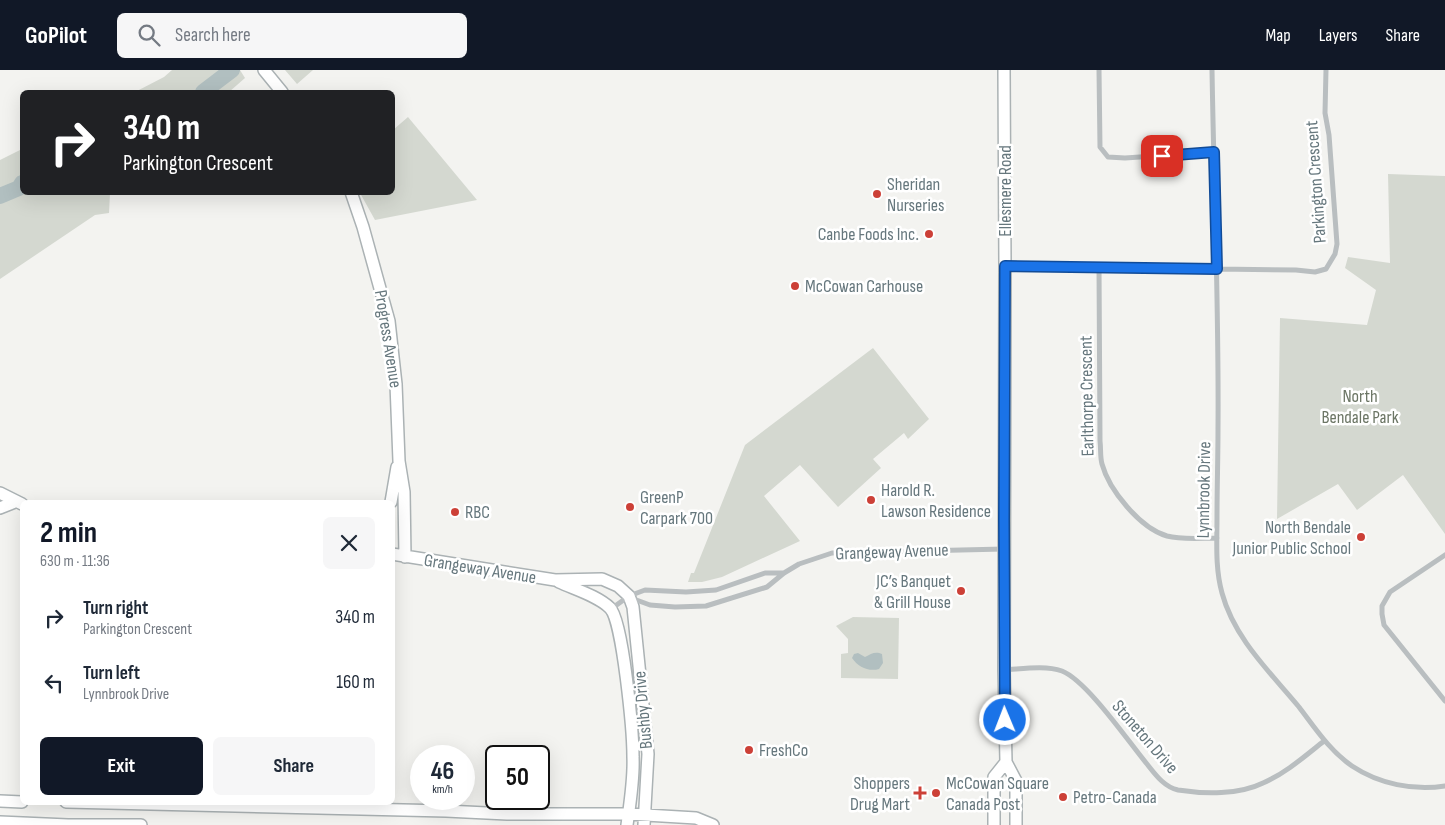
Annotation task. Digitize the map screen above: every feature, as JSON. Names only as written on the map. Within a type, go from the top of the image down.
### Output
[{"type":"main road","points":[[264,70],[280,90]]},
{"type":"main road","name":"Ellesmere Road","points":[[1004,70],[1004,670],[1006,762],[1016,781],[1016,825]]},
{"type":"main road","name":"Progress Avenue","points":[[352,195],[389,321],[396,384],[399,461],[404,492],[405,557]]},
{"type":"main road","name":"Progress Avenue","points":[[391,500],[399,461]]},
{"type":"main road","points":[[0,493],[19,503]]},
{"type":"main road","points":[[0,508],[19,503]]},
{"type":"main road","name":"Grangeway Avenue","points":[[395,555],[555,580],[602,579],[618,586],[628,596]]},
{"type":"main road","name":"Grangeway Avenue","points":[[555,580],[602,602],[611,609]]},
{"type":"main road","name":"Bushby Drive","points":[[628,596],[633,607],[648,754],[644,820]]},
{"type":"main road","name":"Bushby Drive","points":[[611,609],[616,618],[624,659],[632,739],[633,757],[628,819]]},
{"type":"main road","points":[[624,659],[638,658]]},
{"type":"main road","points":[[632,739],[646,736]]},
{"type":"main road","points":[[994,825],[994,778],[1006,762]]},
{"type":"main road","points":[[0,801],[20,802]]},
{"type":"main road","points":[[193,805],[446,811],[644,820],[696,818],[713,825]]},
{"type":"main road","points":[[0,822],[68,825],[141,825]]},
{"type":"street","points":[[1099,70],[1100,147],[1108,157],[1125,158],[1214,152]]},
{"type":"street","name":"Lynnbrook Drive","points":[[1212,70],[1217,269],[1217,562],[1222,593],[1228,611],[1239,633],[1324,741],[1341,758],[1354,768],[1385,782],[1411,788],[1426,789],[1445,786]]},
{"type":"street","name":"Parkington Crescent","points":[[1005,266],[1296,270],[1315,272],[1326,269],[1335,254],[1336,244],[1329,135],[1325,113],[1326,70]]},
{"type":"street","name":"Earlthorpe Crescent","points":[[1099,267],[1100,441],[1102,462],[1106,476],[1116,492],[1137,517],[1155,531],[1176,538],[1217,538]]},
{"type":"street","name":"Grangeway Avenue","points":[[628,596],[650,605],[675,607],[706,606],[767,587],[799,564],[832,553],[1004,549]]},
{"type":"street","points":[[1445,555],[1390,592],[1382,606],[1384,625],[1445,701]]},
{"type":"street","name":"Grangeway Avenue","points":[[611,609],[628,596],[645,590],[686,592],[716,590],[765,573],[784,573]]},
{"type":"street","name":"Stoneton Drive","points":[[1004,670],[1051,669],[1060,671],[1078,681],[1154,773],[1172,788],[1178,790],[1226,792],[1263,784],[1285,771],[1324,741]]},
{"type":"green space","points":[[172,70],[240,70],[245,78],[231,90],[139,90],[164,77]]},
{"type":"green space","points":[[285,70],[313,70],[297,84]]},
{"type":"green space","points":[[408,117],[477,200],[375,220],[361,195],[395,195],[395,128]]},
{"type":"green space","points":[[20,150],[20,195],[110,195],[109,213],[95,215],[0,279],[0,160]]},
{"type":"green space","name":"North Bendale Park","points":[[1388,174],[1445,176],[1445,534],[1403,475],[1357,510],[1338,484],[1277,519],[1280,318],[1367,325],[1376,290],[1345,268],[1348,257],[1390,263]]},
{"type":"green space","points":[[873,348],[929,419],[908,439],[904,433],[873,459],[881,468],[838,507],[800,465],[764,496],[800,541],[722,577],[702,582],[688,582],[691,573],[694,573],[745,445]]},
{"type":"green space","points":[[853,617],[899,618],[898,679],[841,678],[841,654],[848,653],[848,639],[836,626]]},
{"type":"shaded area","points":[[858,653],[865,657],[880,653],[882,654],[883,663],[879,669],[871,670],[864,668],[852,658],[854,654]]},
{"type":"waterway","points":[[206,90],[232,70]]},
{"type":"waterway","points":[[0,196],[20,186]]},
{"type":"place","name":"Sheridan Nurseries","points":[[877,194]]},
{"type":"place","name":"Canbe Foods Inc.","points":[[929,234]]},
{"type":"place","name":"McCowan Carhouse","points":[[795,286]]},
{"type":"place","name":"Harold R. Lawson Residence","points":[[871,500]]},
{"type":"place","name":"GreenP Carpark 700","points":[[630,507]]},
{"type":"place","name":"RBC","points":[[455,512]]},
{"type":"place","name":"North Bendale Junior Public School","points":[[1361,537]]},
{"type":"place","name":"JC’s Banquet & Grill House","points":[[961,591]]},
{"type":"place","name":"FreshCo","points":[[749,750]]},
{"type":"place","name":"Shoppers Drug Mart","points":[[920,793]]},
{"type":"place","name":"McCowan Square Canada Post","points":[[936,793]]},
{"type":"place","name":"Petro-Canada","points":[[1063,797]]},
{"type":"route","points":[[1005,720],[1005,266],[1217,269],[1214,152],[1162,156]]}]
